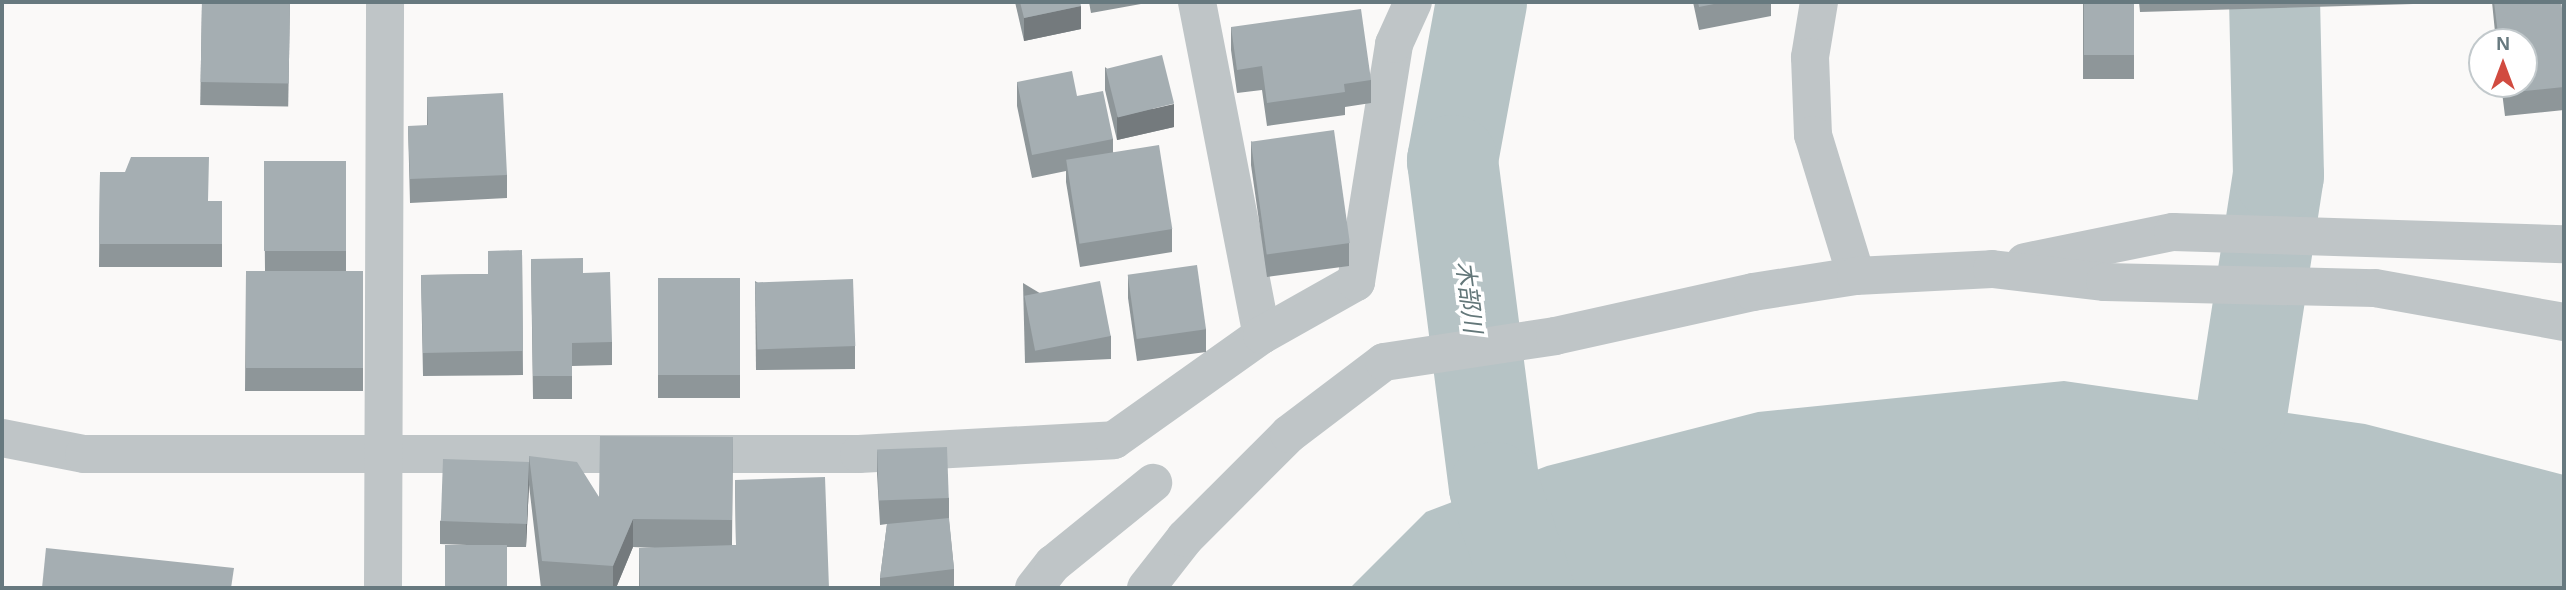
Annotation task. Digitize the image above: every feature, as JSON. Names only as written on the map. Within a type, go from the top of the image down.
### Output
[{"type":"street","points":[[383,588],[385,2]]},
{"type":"street","points":[[1197,2],[1262,335]]},
{"type":"street","points":[[2,438],[84,454],[383,451],[859,454],[1114,440],[1262,335],[1356,282],[1394,44],[1413,2]]},
{"type":"street","points":[[1819,2],[1810,57],[1813,135],[1856,276]]},
{"type":"street","points":[[1146,588],[1185,538],[1289,434],[1384,362],[1555,336],[1753,292],[1856,276],[1992,269],[2173,232],[2564,244]]},
{"type":"street","points":[[1992,269],[2105,282],[2375,288],[2564,322]]},
{"type":"street","points":[[1034,588],[1053,564],[1153,482]]},
{"type":"shaded area","points":[[2064,381],[2365,424],[2564,475],[2564,588],[1350,588],[1426,512],[1547,466],[1758,412]]},
{"type":"building","points":[[202,2],[290,4],[289,84],[201,82]]},
{"type":"building","points":[[1020,2],[1080,2],[1081,6],[1024,18]]},
{"type":"building","points":[[1698,2],[1724,2],[1699,7]]},
{"type":"building","points":[[2084,2],[2134,2],[2134,55],[2084,55]]},
{"type":"building","points":[[2494,2],[2561,2],[2564,87],[2538,90],[2538,28],[2497,28]]},
{"type":"building","points":[[1361,9],[1371,80],[1344,84],[1345,92],[1267,103],[1262,66],[1237,70],[1231,27]]},
{"type":"building","points":[[1162,55],[1174,104],[1118,118],[1106,69]]},
{"type":"building","points":[[1072,71],[1077,96],[1103,91],[1113,139],[1032,155],[1017,82]]},
{"type":"building","points":[[503,93],[507,175],[410,179],[408,126],[428,125],[427,97]]},
{"type":"building","points":[[1334,130],[1350,243],[1267,255],[1251,142]]},
{"type":"building","points":[[1159,145],[1172,229],[1079,244],[1066,160]]},
{"type":"building","points":[[131,157],[209,157],[208,201],[222,201],[222,244],[99,244],[100,172],[125,172]]},
{"type":"building","points":[[264,161],[346,161],[346,251],[264,251]]},
{"type":"building","points":[[522,250],[523,351],[423,353],[421,275],[488,274],[488,251]]},
{"type":"building","points":[[583,258],[583,273],[610,272],[612,342],[572,343],[572,376],[533,376],[531,259]]},
{"type":"building","points":[[1197,265],[1206,329],[1137,339],[1128,275]]},
{"type":"building","points":[[246,271],[363,271],[363,368],[246,368]]},
{"type":"building","points":[[658,278],[740,278],[740,375],[658,375]]},
{"type":"building","points":[[853,279],[855,346],[757,349],[755,282]]},
{"type":"building","points":[[1100,281],[1111,336],[1035,351],[1024,296]]},
{"type":"building","points":[[600,436],[733,437],[732,520],[633,519],[613,566],[542,561],[529,456],[577,462],[599,497]]},
{"type":"building","points":[[947,447],[949,498],[879,500],[877,449]]},
{"type":"building","points":[[443,459],[529,462],[527,524],[441,521]]},
{"type":"building","points":[[825,477],[829,588],[640,588],[639,548],[736,545],[735,480]]},
{"type":"building","points":[[949,518],[954,569],[880,578],[887,524]]},
{"type":"building","points":[[445,545],[507,545],[507,588],[445,588]]},
{"type":"building","points":[[46,548],[234,568],[231,588],[42,588]]},
{"type":"waterway","name":"木部川","points":[[1481,2],[1452,160],[1494,487],[1528,588]]},
{"type":"waterway","points":[[2242,407],[2278,175],[2274,2]]}]
